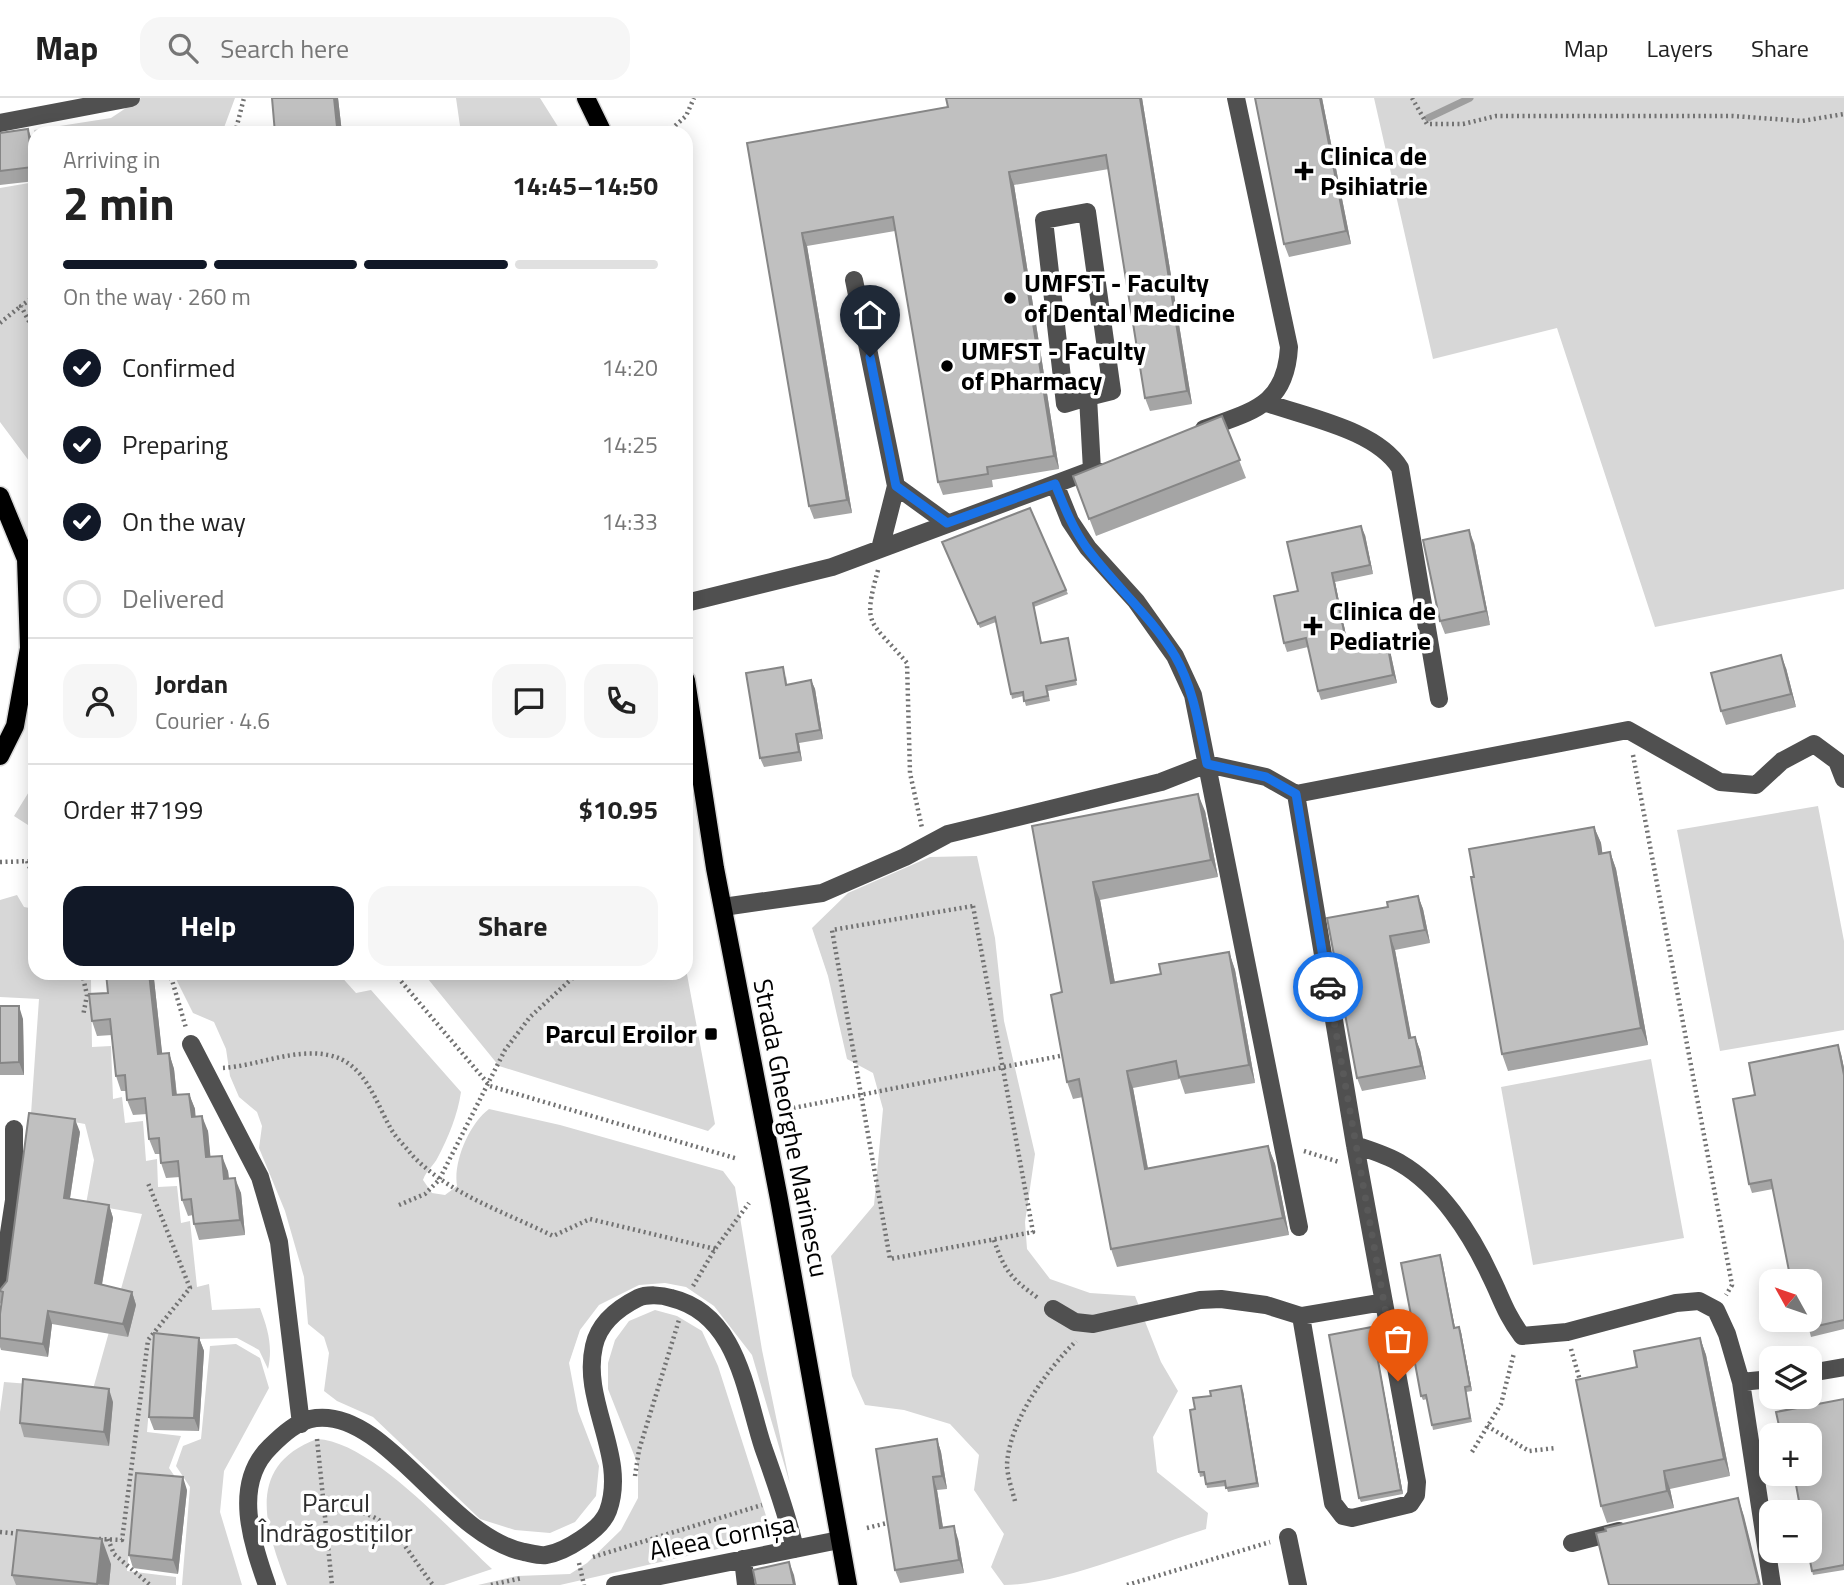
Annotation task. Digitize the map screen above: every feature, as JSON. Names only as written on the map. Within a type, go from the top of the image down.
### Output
[{"type":"main road","points":[[586,98],[600,126]]},
{"type":"main road","points":[[0,496],[26,559],[28,618]]},
{"type":"main road","points":[[0,754],[15,726],[28,654]]},
{"type":"main road","name":"Strada Gheorghe Marinescu","points":[[693,723],[723,907],[779,1199],[848,1585]]},
{"type":"street","points":[[0,123],[131,98]]},
{"type":"street","points":[[1182,437],[1266,403],[1280,389],[1288,370],[1289,347],[1236,98]]},
{"type":"street","points":[[1087,212],[1112,391],[1088,406],[1065,404],[1044,220],[1087,212]]},
{"type":"street","points":[[854,280],[896,486],[882,548]]},
{"type":"street","points":[[1266,403],[1371,439],[1391,453],[1400,468],[1439,699]]},
{"type":"street","points":[[1088,406],[1092,470]]},
{"type":"street","points":[[693,601],[832,567],[1118,461]]},
{"type":"street","points":[[1055,484],[1070,521],[1087,548],[1136,601],[1175,656],[1193,695],[1299,1227]]},
{"type":"street","points":[[896,486],[947,523]]},
{"type":"street","points":[[723,907],[822,893],[905,857],[948,834],[1161,782],[1207,764],[1266,777],[1296,794],[1628,730],[1720,782],[1755,785],[1782,761],[1814,744],[1837,761],[1844,779]]},
{"type":"street","points":[[1296,794],[1359,1169],[1417,1482],[1416,1495],[1410,1504],[1352,1518],[1343,1516],[1333,1503],[1301,1316]]},
{"type":"street","points":[[191,1044],[260,1177],[279,1242],[300,1418]]},
{"type":"street","points":[[0,1292],[14,1200],[14,1129]]},
{"type":"street","points":[[1355,1145],[1398,1161],[1416,1173],[1438,1197],[1468,1233],[1491,1276],[1505,1314],[1522,1336],[1567,1332],[1676,1303],[1699,1301],[1716,1310],[1727,1334],[1741,1382],[1752,1501],[1772,1585]]},
{"type":"street","points":[[267,1585],[253,1546],[248,1515],[250,1483],[264,1453],[300,1418],[343,1421],[371,1434],[470,1526],[507,1548],[544,1556],[579,1542],[607,1514],[614,1480],[591,1378],[594,1344],[611,1314],[641,1296],[666,1296],[686,1301],[710,1318],[726,1338],[744,1378],[763,1447],[784,1502],[794,1549]]},
{"type":"street","points":[[1053,1309],[1075,1322],[1093,1324],[1200,1300],[1221,1299],[1266,1305],[1301,1316],[1384,1302]]},
{"type":"street","points":[[1822,1371],[1844,1367]]},
{"type":"street","points":[[1741,1382],[1759,1380]]},
{"type":"street","points":[[1572,1543],[1637,1526]]},
{"type":"street","points":[[1287,1537],[1298,1585]]},
{"type":"street","name":"Aleea Cornișa","points":[[615,1585],[839,1540]]},
{"type":"street","points":[[743,1559],[746,1585]]},
{"type":"path","points":[[237,126],[244,98]]},
{"type":"path","points":[[675,126],[686,116],[694,98]]},
{"type":"path","points":[[1412,98],[1427,124],[1463,124],[1496,116],[1732,116],[1802,121],[1844,114]]},
{"type":"path","points":[[0,323],[28,301]]},
{"type":"path","points":[[21,306],[28,320]]},
{"type":"path","points":[[882,548],[868,604],[869,614],[871,623],[906,663],[910,773],[923,832]]},
{"type":"path","points":[[1628,730],[1732,1285],[1716,1310]]},
{"type":"path","points":[[0,862],[27,861]]},
{"type":"path","points":[[973,906],[1033,1233],[890,1259],[861,1095],[832,930],[973,906]]},
{"type":"path","points":[[83,1016],[87,995],[84,980]]},
{"type":"path","points":[[172,980],[191,1044]]},
{"type":"path","points":[[400,980],[490,1086],[738,1159]]},
{"type":"path","points":[[399,1205],[425,1194],[439,1180],[473,1107],[490,1086],[505,1050],[530,1017],[570,980]]},
{"type":"path","points":[[205,1069],[247,1067],[310,1054],[329,1055],[363,1077],[379,1101],[391,1131],[439,1180],[553,1236],[590,1219],[715,1249]]},
{"type":"path","points":[[788,1109],[1060,1056]]},
{"type":"path","points":[[1282,1144],[1359,1169]]},
{"type":"path","points":[[94,1539],[122,1540],[149,1340],[190,1288],[148,1183]]},
{"type":"path","points":[[690,1291],[715,1249],[749,1203]]},
{"type":"path","points":[[994,1240],[1003,1266],[1012,1280],[1053,1309]]},
{"type":"path","points":[[633,1483],[639,1450],[681,1312]]},
{"type":"path","points":[[1015,1501],[1007,1464],[1021,1414],[1060,1357],[1093,1324]]},
{"type":"path","points":[[1567,1332],[1583,1392]]},
{"type":"path","points":[[1472,1452],[1501,1404],[1513,1356],[1522,1336]]},
{"type":"path","points":[[1487,1426],[1529,1451],[1556,1448]]},
{"type":"path","points":[[317,1439],[332,1585]]},
{"type":"path","points":[[597,1549],[589,1558],[745,1508],[772,1504]]},
{"type":"path","points":[[324,1511],[362,1510],[382,1519],[433,1585]]},
{"type":"path","points":[[867,1528],[891,1522]]},
{"type":"path","points":[[0,1532],[27,1534]]},
{"type":"path","points":[[1126,1585],[1287,1537]]},
{"type":"path","points":[[108,1539],[114,1553],[150,1585]]},
{"type":"path","points":[[579,1563],[584,1585]]},
{"type":"path","points":[[491,1585],[522,1578]]},
{"type":"green space","points":[[141,98],[235,98],[225,126],[60,126],[111,118]]},
{"type":"green space","points":[[456,98],[540,98],[558,126],[460,126]]},
{"type":"green space","points":[[1374,98],[1844,98],[1844,589],[1655,627],[1557,328],[1433,359]]},
{"type":"green space","points":[[28,183],[28,460],[0,422],[0,188]]},
{"type":"green space","points":[[28,793],[28,825],[14,816]]},
{"type":"green space","points":[[1818,806],[1844,941],[1844,1030],[1720,1051],[1677,830]]},
{"type":"green space","points":[[977,856],[995,938],[1004,1021],[1035,1154],[1025,1222],[1027,1249],[1050,1279],[1090,1293],[1135,1296],[1161,1362],[1178,1391],[1153,1437],[1157,1472],[1208,1513],[1206,1529],[1078,1572],[1051,1579],[1004,1585],[991,1567],[1004,1534],[974,1490],[979,1455],[950,1424],[904,1410],[865,1405],[852,1376],[831,1256],[874,1205],[883,1109],[873,1073],[847,1059],[828,976],[812,928],[848,893],[930,857]]},
{"type":"green space","points":[[17,895],[24,907],[28,908],[28,980],[91,980],[92,1047],[111,1046],[113,1099],[122,1097],[125,1123],[143,1121],[146,1161],[157,1159],[158,1187],[177,1186],[181,1223],[190,1221],[197,1287],[209,1284],[212,1310],[260,1308],[267,1331],[270,1346],[268,1369],[259,1350],[237,1338],[155,1340],[147,1432],[181,1436],[169,1468],[180,1484],[137,1480],[127,1571],[176,1577],[176,1585],[0,1585],[0,1412],[4,1382],[93,1389],[142,1214],[86,1204],[94,1160],[85,1124],[31,1114],[39,999],[0,997],[0,900]]},
{"type":"green space","points":[[176,980],[344,980],[356,993],[371,990],[461,1092],[449,1134],[423,1180],[432,1193],[445,1195],[457,1186],[456,1176],[464,1144],[475,1124],[489,1109],[560,1125],[723,1171],[735,1187],[762,1350],[790,1484],[752,1355],[714,1306],[686,1287],[665,1283],[639,1285],[599,1305],[580,1330],[569,1363],[578,1411],[599,1466],[596,1496],[575,1522],[550,1533],[515,1530],[480,1519],[373,1417],[337,1401],[324,1391],[329,1353],[324,1337],[308,1324],[304,1277],[285,1211],[259,1148],[262,1126],[257,1112],[239,1097],[230,1076],[226,1049],[214,1022],[193,1013]]},
{"type":"green space","points":[[429,980],[688,980],[715,1124],[708,1131],[499,1066]]},
{"type":"green space","points":[[1651,1059],[1684,1238],[1533,1265],[1501,1087]]},
{"type":"green space","points":[[655,1310],[677,1316],[702,1331],[718,1366],[768,1522],[757,1540],[560,1585],[478,1585],[517,1576],[570,1574],[587,1563],[621,1530],[638,1498],[638,1465],[608,1389],[608,1363],[615,1340],[629,1321]]},
{"type":"green space","points":[[236,1344],[260,1358],[269,1388],[224,1471],[220,1512],[242,1585],[182,1585],[190,1487],[176,1466],[183,1446],[201,1439],[210,1346]]},
{"type":"green space","name":"Parcul Îndrăgostiților","points":[[317,1439],[338,1444],[362,1455],[386,1471],[492,1569],[444,1585],[287,1585],[268,1521],[270,1482],[279,1465],[294,1451]]},
{"type":"building","points":[[272,98],[334,98],[337,126],[274,126]]},
{"type":"building","points":[[946,98],[1140,98],[1187,391],[1145,398],[1106,155],[1009,172],[1054,456],[987,467],[988,474],[938,482],[893,217],[802,233],[847,500],[809,506],[747,143],[948,107]]},
{"type":"building","name":"Clinica de Psihiatrie","points":[[1255,98],[1320,98],[1346,231],[1284,244]]},
{"type":"building","points":[[28,129],[28,168],[0,171],[0,133]]},
{"type":"building","points":[[1222,416],[1240,460],[1089,519],[1073,476]]},
{"type":"building","points":[[1030,508],[1066,590],[1033,603],[1041,643],[1068,638],[1076,680],[1046,686],[1048,696],[1024,701],[1023,692],[1011,694],[995,617],[978,624],[942,542]]},
{"type":"building","name":"Clinica de Pediatrie","points":[[1361,526],[1370,565],[1332,573],[1347,646],[1386,637],[1393,675],[1318,691],[1306,638],[1284,643],[1274,596],[1298,591],[1287,542]]},
{"type":"building","points":[[1469,530],[1486,611],[1440,621],[1423,540]]},
{"type":"building","points":[[1781,655],[1791,694],[1721,711],[1711,673]]},
{"type":"building","points":[[783,667],[786,685],[811,680],[820,730],[796,734],[799,752],[760,758],[746,673]]},
{"type":"building","points":[[1198,794],[1211,860],[1093,882],[1111,983],[1161,974],[1159,964],[1229,952],[1249,1065],[1179,1077],[1176,1061],[1127,1071],[1145,1169],[1268,1146],[1283,1218],[1111,1249],[1079,1079],[1067,1082],[1051,995],[1062,992],[1032,826]]},
{"type":"building","points":[[1594,827],[1599,854],[1610,852],[1641,1028],[1502,1054],[1471,877],[1474,877],[1469,849]]},
{"type":"building","points":[[1418,896],[1425,930],[1390,936],[1409,1038],[1415,1037],[1421,1066],[1357,1078],[1327,918],[1388,907],[1387,902]]},
{"type":"building","points":[[107,980],[150,980],[158,1054],[169,1053],[173,1095],[189,1094],[192,1117],[202,1116],[206,1157],[222,1156],[224,1179],[235,1178],[240,1220],[194,1224],[191,1199],[182,1200],[178,1161],[161,1163],[159,1138],[149,1139],[145,1098],[127,1100],[125,1075],[116,1076],[110,1019],[92,1021],[89,994],[108,993]]},
{"type":"building","points":[[0,1006],[19,1006],[19,1062],[0,1063]]},
{"type":"building","points":[[1838,1045],[1844,1075],[1844,1320],[1822,1325],[1822,1269],[1789,1269],[1771,1180],[1749,1184],[1733,1099],[1755,1095],[1749,1063]]},
{"type":"building","points":[[29,1113],[75,1119],[64,1198],[109,1205],[95,1283],[132,1292],[123,1324],[48,1311],[43,1344],[0,1338],[3,1292],[0,1290],[7,1281]]},
{"type":"building","points":[[1440,1255],[1454,1328],[1459,1327],[1470,1386],[1465,1387],[1470,1418],[1432,1425],[1426,1395],[1421,1396],[1410,1336],[1415,1336],[1401,1263]]},
{"type":"building","points":[[1372,1327],[1401,1490],[1359,1498],[1329,1335]]},
{"type":"building","points":[[154,1333],[199,1338],[194,1418],[149,1417]]},
{"type":"building","points":[[1700,1338],[1724,1459],[1664,1471],[1667,1491],[1601,1506],[1576,1380],[1637,1367],[1634,1351]]},
{"type":"building","points":[[23,1379],[109,1389],[104,1432],[20,1423]]},
{"type":"building","points":[[1241,1386],[1257,1483],[1226,1488],[1225,1481],[1206,1484],[1204,1472],[1199,1472],[1190,1410],[1195,1409],[1193,1398],[1211,1396],[1210,1391]]},
{"type":"building","points":[[1844,1399],[1844,1565],[1812,1571],[1810,1563],[1822,1563],[1822,1500],[1799,1500],[1796,1486],[1822,1486],[1822,1423],[1778,1423],[1776,1412],[1822,1409],[1822,1403]]},
{"type":"building","points":[[937,1439],[942,1476],[933,1477],[940,1528],[954,1526],[959,1560],[895,1570],[876,1449]]},
{"type":"building","points":[[136,1473],[183,1477],[173,1560],[129,1555]]},
{"type":"building","points":[[1738,1498],[1759,1584],[1609,1585],[1596,1533],[1606,1531],[1605,1528]]},
{"type":"building","points":[[17,1530],[102,1539],[97,1584],[12,1575]]},
{"type":"building","points":[[789,1562],[794,1585],[756,1585],[753,1570]]},
{"type":"waterway","points":[[1428,118],[1470,98]]},
{"type":"way so far","points":[[1328,987],[1398,1381]]},
{"type":"place","name":"Clinica de Psihiatrie","points":[[1304,171]]},
{"type":"place","name":"UMFST - Faculty of Dental Medicine","points":[[1010,298]]},
{"type":"place","name":"UMFST - Faculty of Pharmacy","points":[[947,366]]},
{"type":"place","name":"Clinica de Pediatrie","points":[[1313,626]]},
{"type":"place","name":"Parcul Eroilor","points":[[711,1034]]},
{"type":"route","points":[[870,357],[896,486],[947,523],[1055,484],[1070,521],[1087,548],[1136,601],[1175,656],[1193,695],[1207,764],[1266,777],[1296,794],[1328,987]]}]
